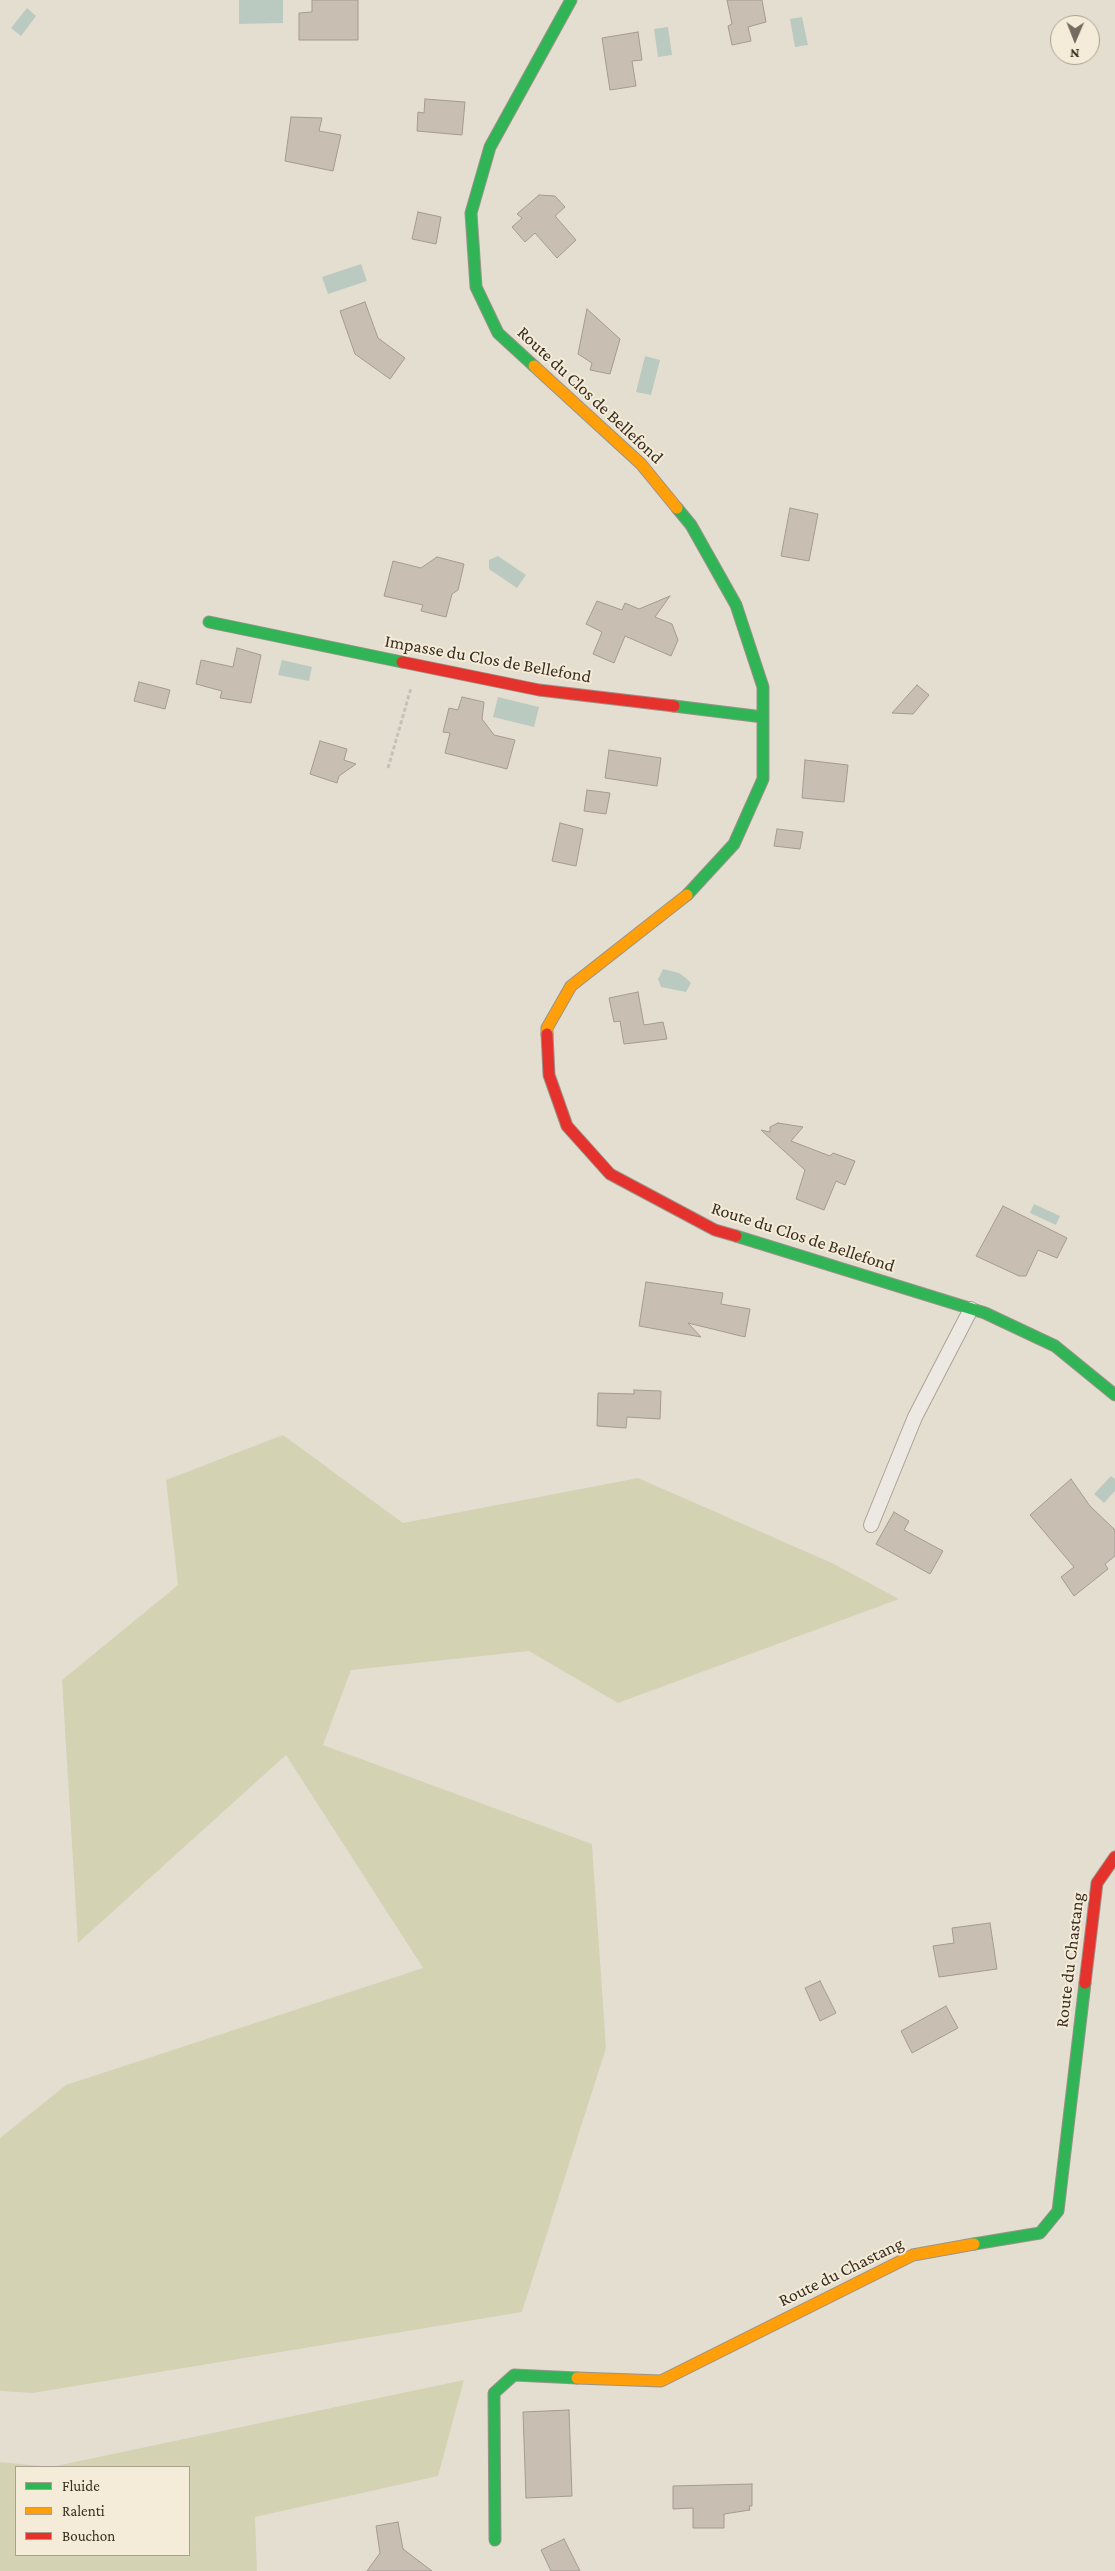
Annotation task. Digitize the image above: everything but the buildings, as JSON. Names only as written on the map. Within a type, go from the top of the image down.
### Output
[{"type":"street","name":"Route du Clos de Bellefond","points":[[572,0],[490,148],[471,213],[476,287],[498,333],[641,464],[691,525],[736,605],[763,687],[763,779],[734,844],[681,901],[571,986],[547,1028],[549,1075],[567,1126],[610,1174],[715,1230],[985,1313],[1055,1346],[1115,1394]]},
{"type":"street","name":"Impasse du Clos de Bellefond","points":[[209,622],[539,690],[763,717]]},
{"type":"street","name":"Route du Chastang","points":[[495,2540],[494,2393],[514,2375],[661,2381],[913,2255],[1040,2233],[1058,2211],[1097,1883],[1115,1857]]},
{"type":"lane","points":[[871,1525],[915,1417],[971,1309]]},
{"type":"path","points":[[388,768],[418,666]]},
{"type":"green space","points":[[283,1435],[403,1523],[638,1478],[832,1563],[899,1599],[618,1703],[529,1651],[351,1670],[323,1745],[592,1844],[606,2048],[522,2312],[33,2393],[0,2391],[0,2138],[66,2085],[423,1968],[286,1755],[78,1943],[62,1680],[178,1585],[166,1480]]},
{"type":"green space","points":[[464,2380],[438,2476],[255,2517],[257,2571],[0,2571],[0,2462],[41,2466],[15,2466],[15,2556],[190,2556],[190,2466],[56,2466]]},
{"type":"shaded area","points":[[239,0],[283,0],[283,23],[239,24]]},
{"type":"shaded area","points":[[27,8],[36,16],[21,36],[11,28]]},
{"type":"shaded area","points":[[802,17],[808,45],[795,47],[790,19]]},
{"type":"shaded area","points":[[668,27],[672,55],[658,57],[654,29]]},
{"type":"shaded area","points":[[361,264],[367,281],[328,294],[322,277]]},
{"type":"shaded area","points":[[645,356],[660,360],[651,395],[636,392]]},
{"type":"shaded area","points":[[498,556],[526,575],[517,588],[489,569],[489,560]]},
{"type":"shaded area","points":[[282,660],[312,667],[309,681],[278,675]]},
{"type":"shaded area","points":[[498,697],[539,707],[534,727],[493,717]]},
{"type":"shaded area","points":[[663,969],[679,973],[691,983],[686,992],[661,987],[658,979]]},
{"type":"shaded area","points":[[1034,1204],[1060,1216],[1056,1225],[1030,1213]]},
{"type":"shaded area","points":[[1111,1476],[1115,1479],[1115,1491],[1104,1503],[1094,1494]]},
{"type":"traffic: fast","points":[[534,366],[498,333],[476,287],[471,213],[490,147],[571,0]]},
{"type":"traffic: fast","points":[[677,508],[691,525],[736,605],[763,687],[763,779],[734,844],[687,895]]},
{"type":"traffic: fast","points":[[209,622],[402,662]]},
{"type":"traffic: fast","points":[[674,706],[763,717]]},
{"type":"traffic: fast","points":[[736,1236],[985,1313],[1055,1346],[1115,1395]]},
{"type":"traffic: fast","points":[[974,2244],[1040,2233],[1058,2211],[1085,1983]]},
{"type":"traffic: fast","points":[[495,2540],[494,2393],[514,2375],[577,2378]]},
{"type":"traffic: slow","points":[[534,366],[641,464],[677,508]]},
{"type":"traffic: slow","points":[[547,1034],[547,1028],[571,986],[687,895]]},
{"type":"traffic: slow","points":[[577,2378],[661,2381],[913,2255],[974,2244]]},
{"type":"traffic: jam","points":[[402,662],[539,690],[674,706]]},
{"type":"traffic: jam","points":[[547,1034],[549,1075],[567,1126],[610,1174],[715,1230],[736,1236]]},
{"type":"traffic: jam","points":[[1085,1983],[1097,1883],[1115,1857]]}]
